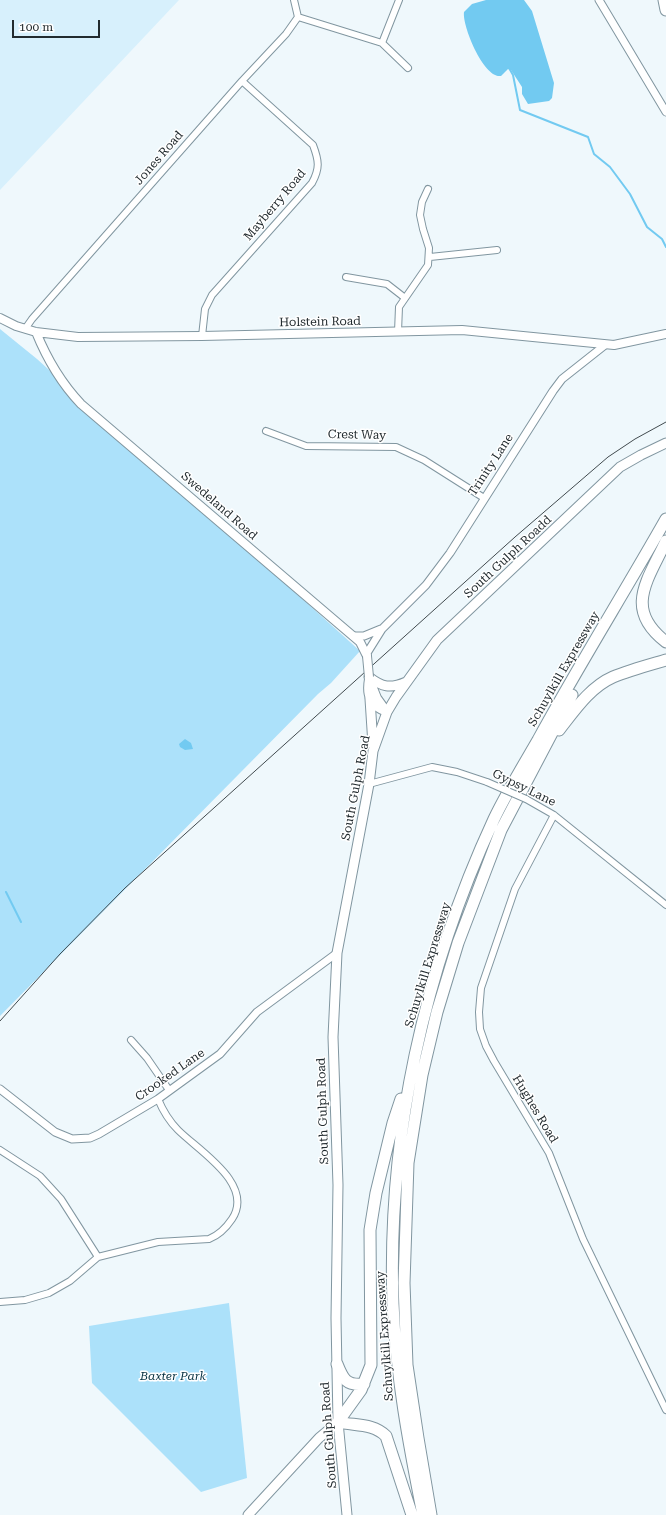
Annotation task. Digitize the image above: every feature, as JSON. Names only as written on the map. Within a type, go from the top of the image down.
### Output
[{"type":"highway","points":[[664,0],[666,10]]},
{"type":"highway","name":"Schuylkill Expressway","points":[[423,1515],[402,1402],[393,1305],[395,1200],[400,1147],[411,1070],[429,998],[478,854],[496,816],[666,519]]},
{"type":"highway","name":"Schuylkill Expressway","points":[[431,1515],[412,1402],[405,1336],[404,1246],[408,1164],[422,1074],[437,1012],[458,943],[500,830],[566,706],[666,534]]},
{"type":"highway","points":[[666,541],[643,592],[641,607],[645,619],[654,633],[666,642]]},
{"type":"highway","points":[[524,784],[553,738],[576,709],[596,688],[612,678],[666,660]]},
{"type":"highway","points":[[411,1070],[393,1123],[372,1217],[369,1242],[372,1354],[370,1371],[364,1384],[338,1422],[354,1426],[371,1426],[378,1429],[386,1436],[412,1515]]},
{"type":"highway","points":[[337,1364],[343,1377],[349,1383],[354,1385],[364,1384]]},
{"type":"main road","points":[[0,318],[36,332]]},
{"type":"main road","name":"Holstein Road","points":[[36,332],[78,337],[202,336],[462,330],[564,339],[605,345]]},
{"type":"main road","name":"Swedeland Road","points":[[36,332],[46,357],[61,380],[81,404],[353,636],[364,647],[367,655]]},
{"type":"main road","points":[[605,345],[637,341],[666,334]]},
{"type":"main road","name":"South Gulph Roadd","points":[[387,712],[406,682],[437,640],[620,467],[640,455],[666,443]]},
{"type":"main road","points":[[367,655],[369,678],[367,688],[370,699],[373,751]]},
{"type":"main road","points":[[369,678],[377,683],[389,687],[406,682]]},
{"type":"main road","points":[[369,678],[377,698],[387,712]]},
{"type":"main road","points":[[370,699],[377,708],[387,712]]},
{"type":"main road","name":"South Gulph Road","points":[[347,1515],[338,1422],[338,1185],[333,1037],[337,953],[369,784],[373,751],[387,712]]},
{"type":"main road","points":[[248,1515],[319,1438],[338,1422]]},
{"type":"street","points":[[294,0],[298,17],[382,43],[408,68]]},
{"type":"street","points":[[382,43],[399,0]]},
{"type":"street","points":[[598,0],[666,112]]},
{"type":"street","name":"Jones Road","points":[[25,329],[32,318],[242,81],[286,34],[298,17]]},
{"type":"street","name":"Mayberry Road","points":[[202,336],[205,309],[212,295],[312,183],[318,170],[317,156],[313,145],[242,81]]},
{"type":"street","points":[[398,332],[399,307],[423,275],[430,257],[429,248],[422,229],[420,215],[422,202],[428,189]]},
{"type":"street","points":[[430,257],[497,250]]},
{"type":"street","points":[[346,277],[387,284],[405,298]]},
{"type":"street","name":"Trinity Lane","points":[[367,655],[382,629],[426,585],[450,552],[562,379],[605,345]]},
{"type":"street","name":"Crest Way","points":[[266,432],[306,446],[396,446],[424,460],[484,498]]},
{"type":"street","points":[[353,636],[364,636],[382,629]]},
{"type":"street","name":"Gypsy Lane","points":[[369,784],[432,767],[457,772],[487,782],[526,799],[554,815],[666,905]]},
{"type":"street","name":"Hughes Road","points":[[554,815],[515,889],[480,988],[480,1029],[486,1046],[494,1061],[549,1154],[583,1239],[666,1410]]},
{"type":"street","name":"Crooked Lane","points":[[0,1089],[55,1132],[72,1139],[80,1139],[99,1134],[158,1099],[220,1054],[257,1012],[337,953]]},
{"type":"street","points":[[131,1040],[147,1058],[169,1090]]},
{"type":"street","points":[[0,1302],[25,1300],[49,1293],[70,1281],[98,1257],[158,1242],[209,1239],[222,1231],[235,1214],[238,1198],[236,1189],[229,1177],[171,1122],[158,1099]]},
{"type":"street","points":[[0,1150],[40,1176],[62,1199],[98,1257]]},
{"type":"shaded area","points":[[0,0],[179,0],[0,190]]},
{"type":"shaded area","points":[[486,0],[524,0],[532,11],[554,83],[552,98],[549,101],[528,104],[522,94],[522,87],[511,70],[508,69],[501,76],[494,75],[481,61],[470,39],[464,19],[464,12],[472,4]]},
{"type":"shaded area","points":[[185,739],[191,743],[193,749],[185,750],[180,747],[179,744]]},
{"type":"green space","points":[[0,329],[37,359],[360,651],[331,683],[318,694],[0,1016]]},
{"type":"green space","name":"Baxter Park","points":[[229,1303],[247,1478],[201,1492],[92,1383],[89,1326]]},
{"type":"waterway","points":[[509,68],[513,75],[520,110],[588,137],[594,154],[610,167],[630,194],[647,227],[662,239],[666,247]]},
{"type":"waterway","points":[[6,892],[21,922]]},
{"type":"tram line","points":[[0,1021],[60,954],[125,888],[515,537],[608,457],[635,439],[666,422]]}]
